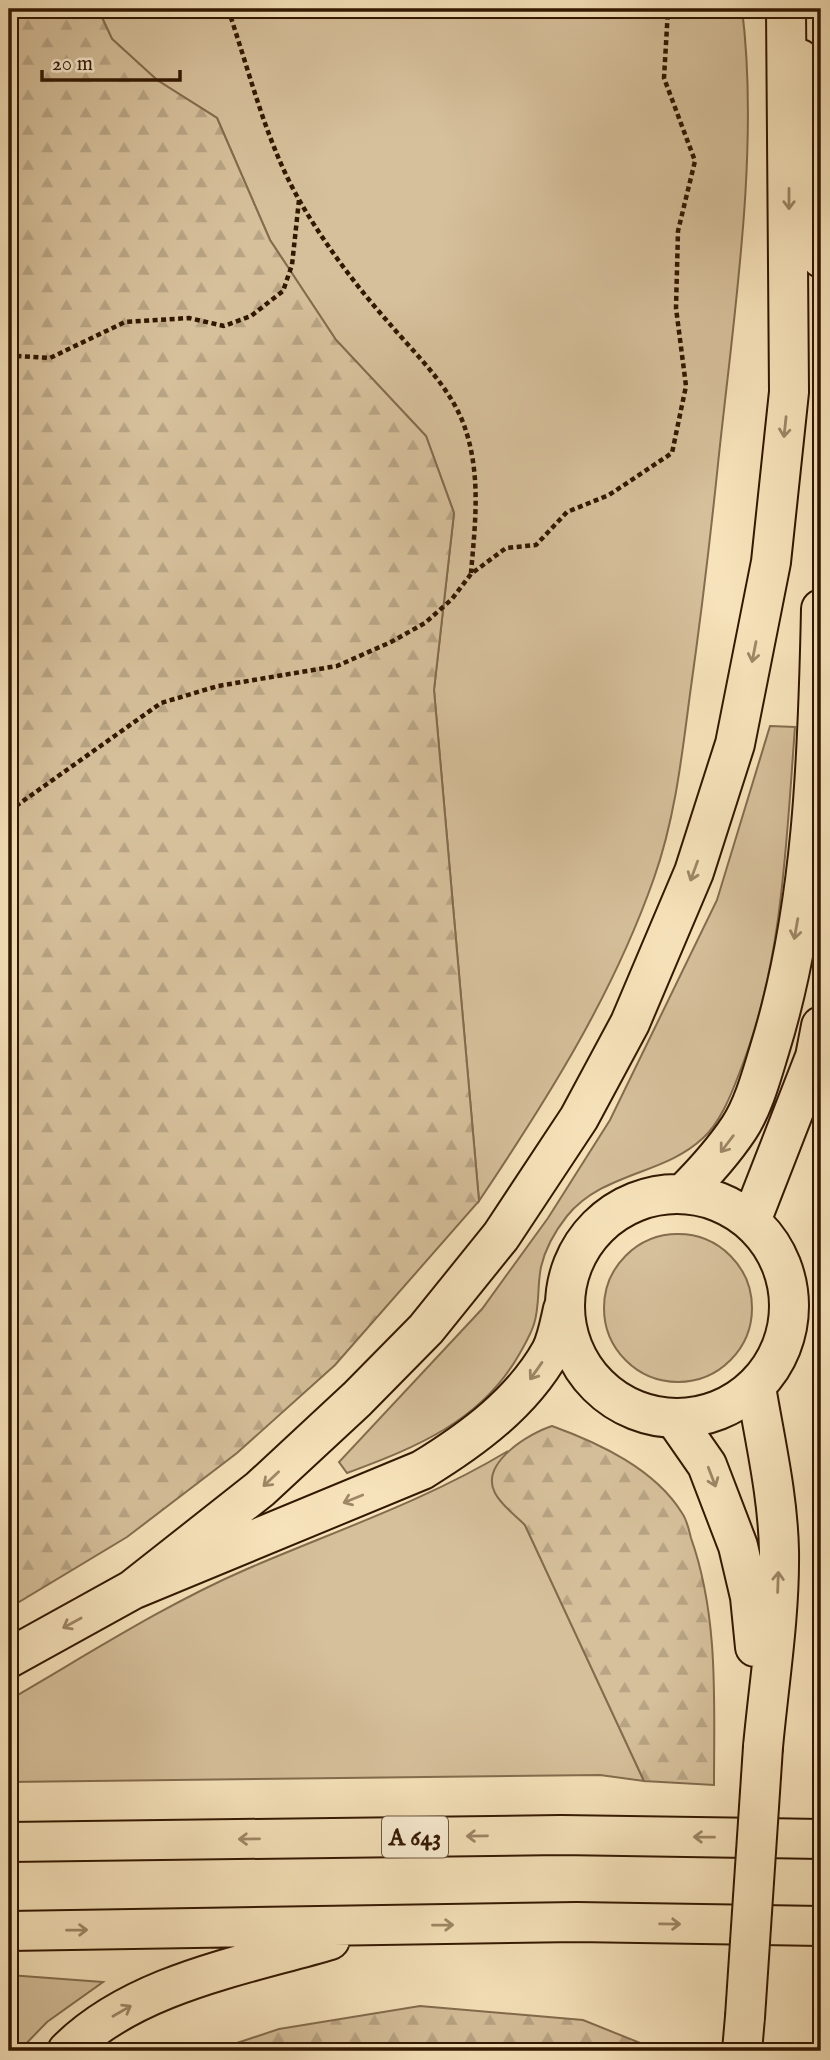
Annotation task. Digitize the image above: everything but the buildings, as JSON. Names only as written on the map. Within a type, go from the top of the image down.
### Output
[{"type":"main road","points":[[132,1590],[260,1489],[357,1399],[426,1329],[501,1236],[579,1118],[630,1023],[694,872],[735,744],[774,536],[789,393],[786,9]]},
{"type":"main road","points":[[791,9],[802,73],[821,258]]},
{"type":"main road","points":[[684,1193],[707,1169],[740,1126],[761,1076],[787,984],[805,877],[821,609]]},
{"type":"main road","points":[[751,1221],[815,1057],[821,1026]]},
{"type":"main road","points":[[9,1658],[132,1590],[422,1470],[463,1445],[501,1413],[552,1349],[563,1309],[569,1272],[586,1239],[613,1213],[646,1197],[684,1193],[720,1202],[751,1221],[775,1251],[788,1285],[789,1322],[778,1357],[757,1387],[732,1405],[714,1412],[675,1419],[641,1414],[611,1398],[586,1374],[570,1343],[563,1309]]},
{"type":"main road","points":[[744,2034],[779,1549],[776,1506],[757,1387]]},
{"type":"main road","points":[[675,1419],[707,1465],[738,1546],[750,1597],[763,1747]]},
{"type":"main road","name":"A 643","points":[[9,1842],[561,1835],[821,1839]]},
{"type":"main road","points":[[9,1931],[577,1922],[821,1926]]},
{"type":"main road","points":[[67,2051],[122,2010],[172,1988],[374,1926]]},
{"type":"path","points":[[228,9],[265,124],[299,200],[362,291],[445,390],[466,428],[474,468],[477,505],[471,574]]},
{"type":"path","points":[[9,811],[161,703],[218,686],[337,666],[425,623],[452,599],[471,574],[506,548],[536,544],[567,512],[609,495],[672,453],[686,386],[676,308],[678,231],[695,161],[664,78],[668,9]]},
{"type":"path","points":[[9,352],[16,356],[50,358],[125,323],[189,318],[224,326],[251,316],[284,291],[292,265],[299,200]]},
{"type":"green space","points":[[9,9],[98,9],[112,39],[157,80],[217,118],[270,240],[336,340],[426,436],[454,513],[434,690],[479,1201],[335,1365],[237,1453],[127,1537],[9,1608]]},
{"type":"green space","points":[[98,9],[742,9],[748,120],[742,236],[705,579],[673,810],[661,856],[638,921],[599,1004],[530,1124],[479,1201],[434,690],[454,513],[426,436],[336,340],[270,240],[217,118],[157,80],[112,39]]},
{"type":"green space","points":[[770,726],[795,727],[780,903],[774,947],[754,1032],[720,1117],[703,1138],[687,1150],[670,1160],[598,1190],[567,1216],[551,1240],[543,1260],[537,1310],[531,1331],[505,1377],[487,1397],[446,1429],[398,1453],[347,1473],[339,1462],[482,1309],[548,1218],[610,1120],[717,900]]},
{"type":"green space","points":[[678,1234],[706,1240],[730,1256],[746,1280],[752,1308],[746,1336],[730,1360],[706,1376],[678,1382],[650,1376],[626,1360],[610,1336],[604,1308],[610,1280],[626,1256],[650,1240]]},
{"type":"green space","points":[[552,1426],[624,1459],[657,1483],[671,1497],[685,1519],[700,1568],[711,1629],[714,1785],[644,1781],[525,1525],[495,1493],[492,1482],[500,1460],[520,1442]]},
{"type":"green space","points":[[508,1451],[496,1476],[495,1491],[525,1525],[644,1781],[600,1775],[9,1782],[9,1700],[126,1631],[216,1583],[412,1500]]},
{"type":"green space","points":[[821,1624],[821,1788],[813,1788]]},
{"type":"green space","points":[[9,1975],[103,1982],[47,2022],[19,2051],[9,2051]]},
{"type":"green space","points":[[420,2006],[583,2020],[660,2051],[213,2051],[279,2029]]}]
